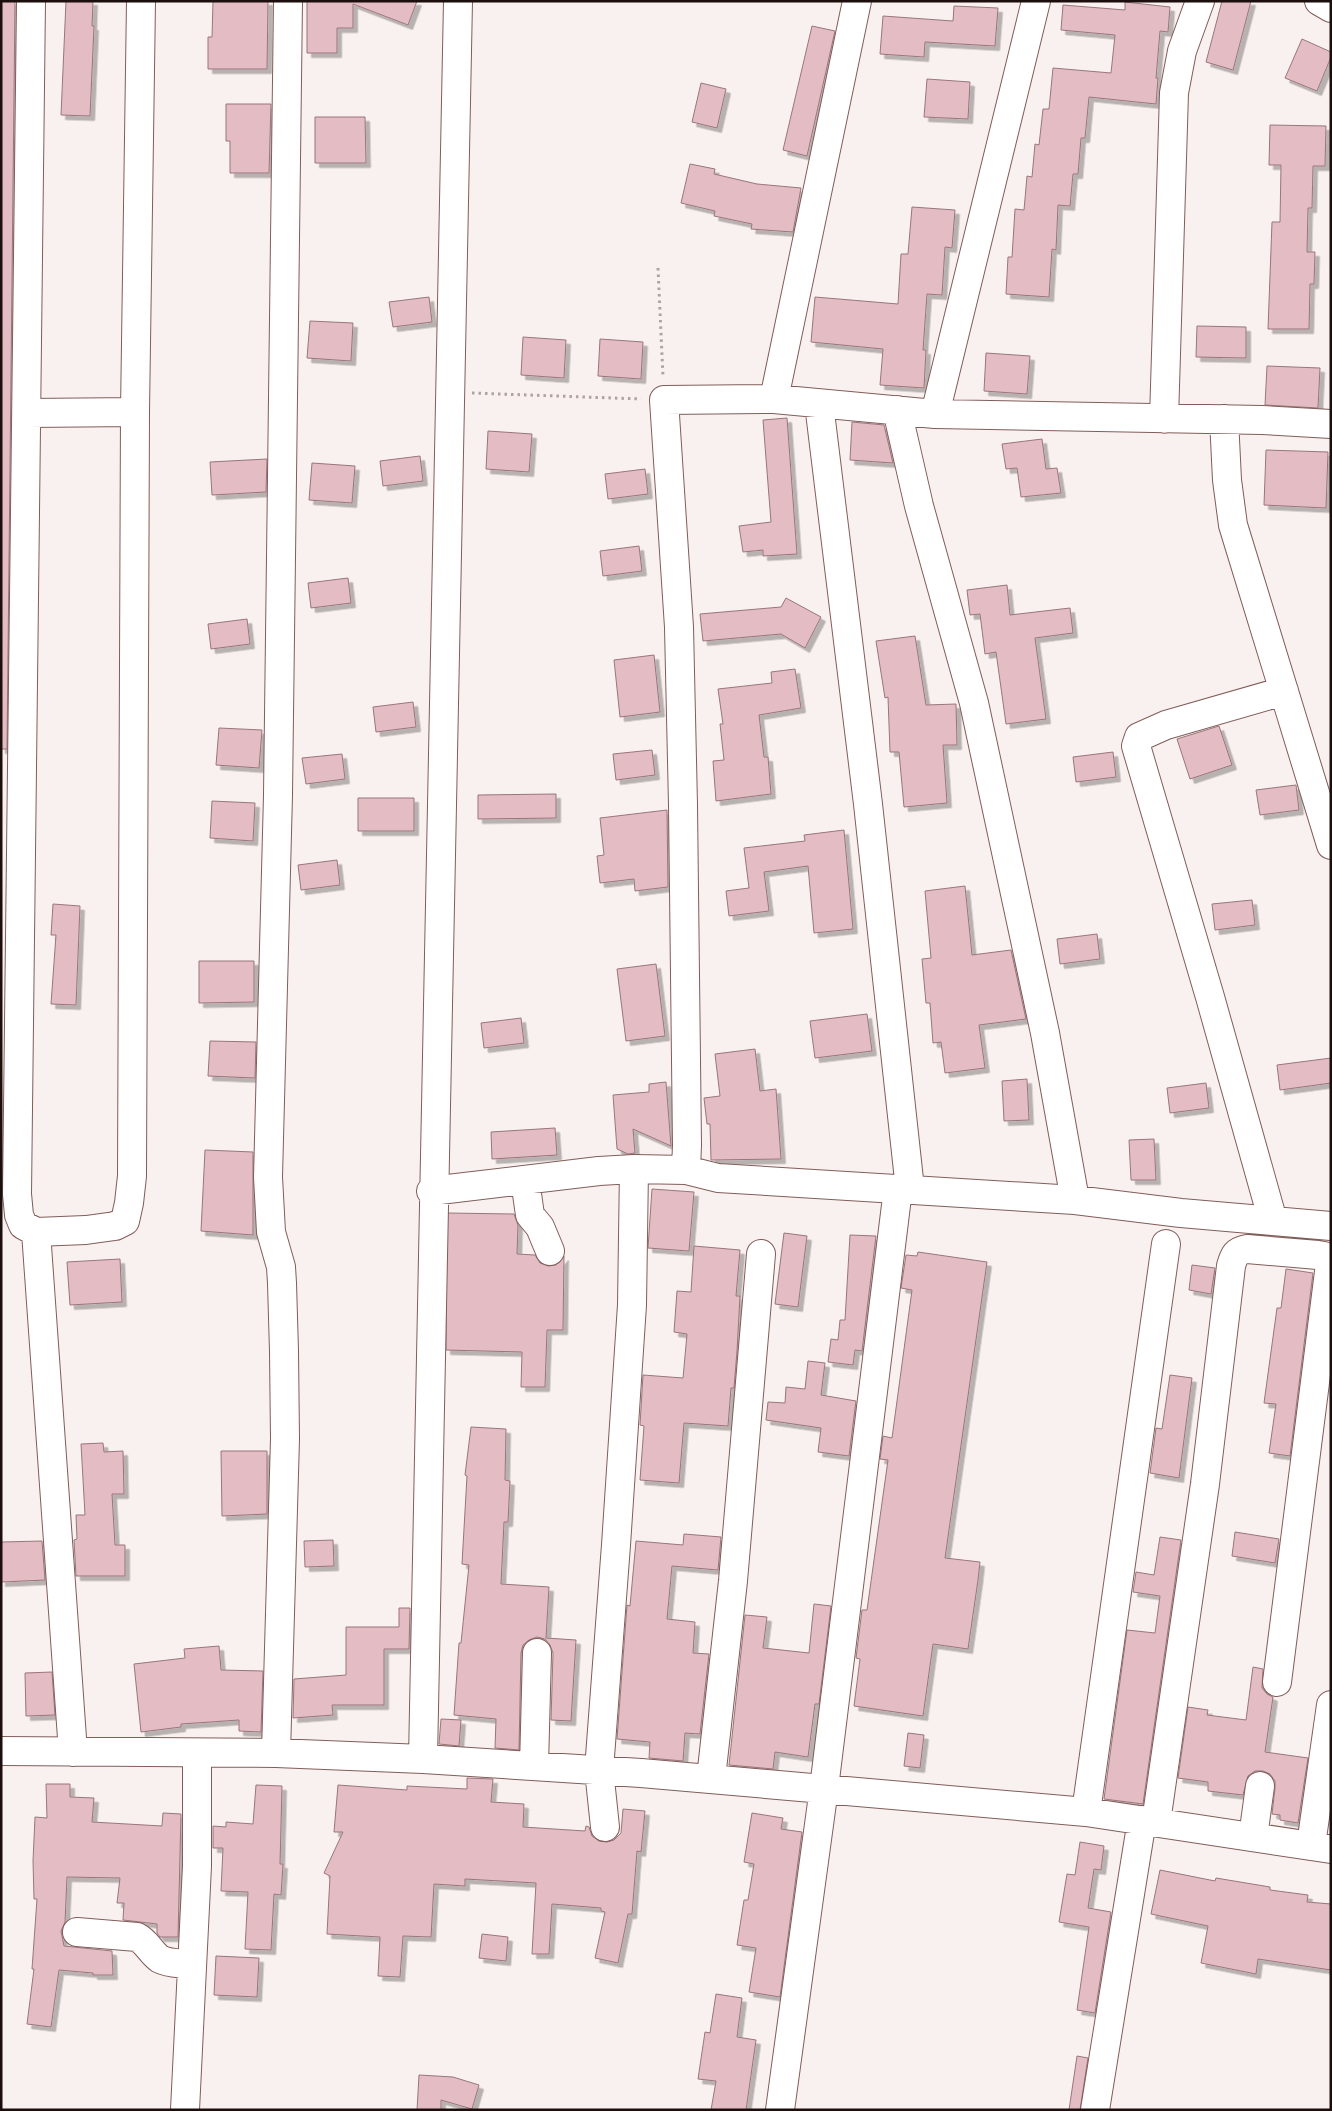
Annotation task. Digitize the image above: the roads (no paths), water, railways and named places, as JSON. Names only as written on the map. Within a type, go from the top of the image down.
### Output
[{"type":"street","points":[[31,1],[28,413],[17,1194],[19,1215],[23,1225],[36,1232],[86,1230],[115,1226],[125,1221],[132,1176],[135,412],[141,1]]},
{"type":"street","points":[[276,1753],[285,1439],[284,1351],[281,1267],[271,1232],[268,1177],[278,795],[288,1]]},
{"type":"street","points":[[423,1759],[431,1191],[447,514],[447,392],[458,1]]},
{"type":"street","points":[[774,399],[857,1]]},
{"type":"street","points":[[935,414],[1036,1]]},
{"type":"street","points":[[1164,418],[1174,93],[1182,51],[1200,1]]},
{"type":"street","points":[[1319,1],[1331,8]]},
{"type":"street","points":[[686,1170],[688,1086],[679,627],[664,400],[774,399],[935,414],[1224,419],[1331,424]]},
{"type":"street","points":[[780,2110],[904,1189],[868,804],[819,404]]},
{"type":"street","points":[[897,410],[914,487],[978,721],[1045,1033],[1075,1200]]},
{"type":"street","points":[[28,413],[135,412]]},
{"type":"street","points":[[1224,419],[1226,480],[1234,525],[1331,845]]},
{"type":"street","points":[[1273,1220],[1136,746],[1139,737],[1166,726],[1284,691]]},
{"type":"street","points":[[431,1191],[634,1169],[686,1170],[718,1178],[1075,1200],[1181,1213],[1331,1226]]},
{"type":"street","points":[[605,1827],[599,1770],[632,1305],[634,1169]]},
{"type":"street","points":[[525,1180],[530,1215],[540,1227],[550,1251]]},
{"type":"street","points":[[36,1232],[73,1752]]},
{"type":"street","points":[[1086,1812],[1166,1244]]},
{"type":"street","points":[[1094,2110],[1149,1821],[1204,1493],[1231,1266],[1233,1256],[1237,1252],[1247,1249],[1324,1256],[1330,1264],[1277,1682]]},
{"type":"street","points":[[711,1778],[734,1571],[761,1254]]},
{"type":"street","points":[[534,1766],[537,1653]]},
{"type":"street","points":[[1,1751],[276,1753],[423,1759],[711,1778],[1086,1812],[1321,1847],[1331,1705]]},
{"type":"street","points":[[185,2110],[197,1866],[197,1753]]},
{"type":"street","points":[[1253,1837],[1260,1786]]},
{"type":"street","points":[[77,1932],[137,1937],[143,1940],[159,1958],[165,1961],[192,1965]]}]
